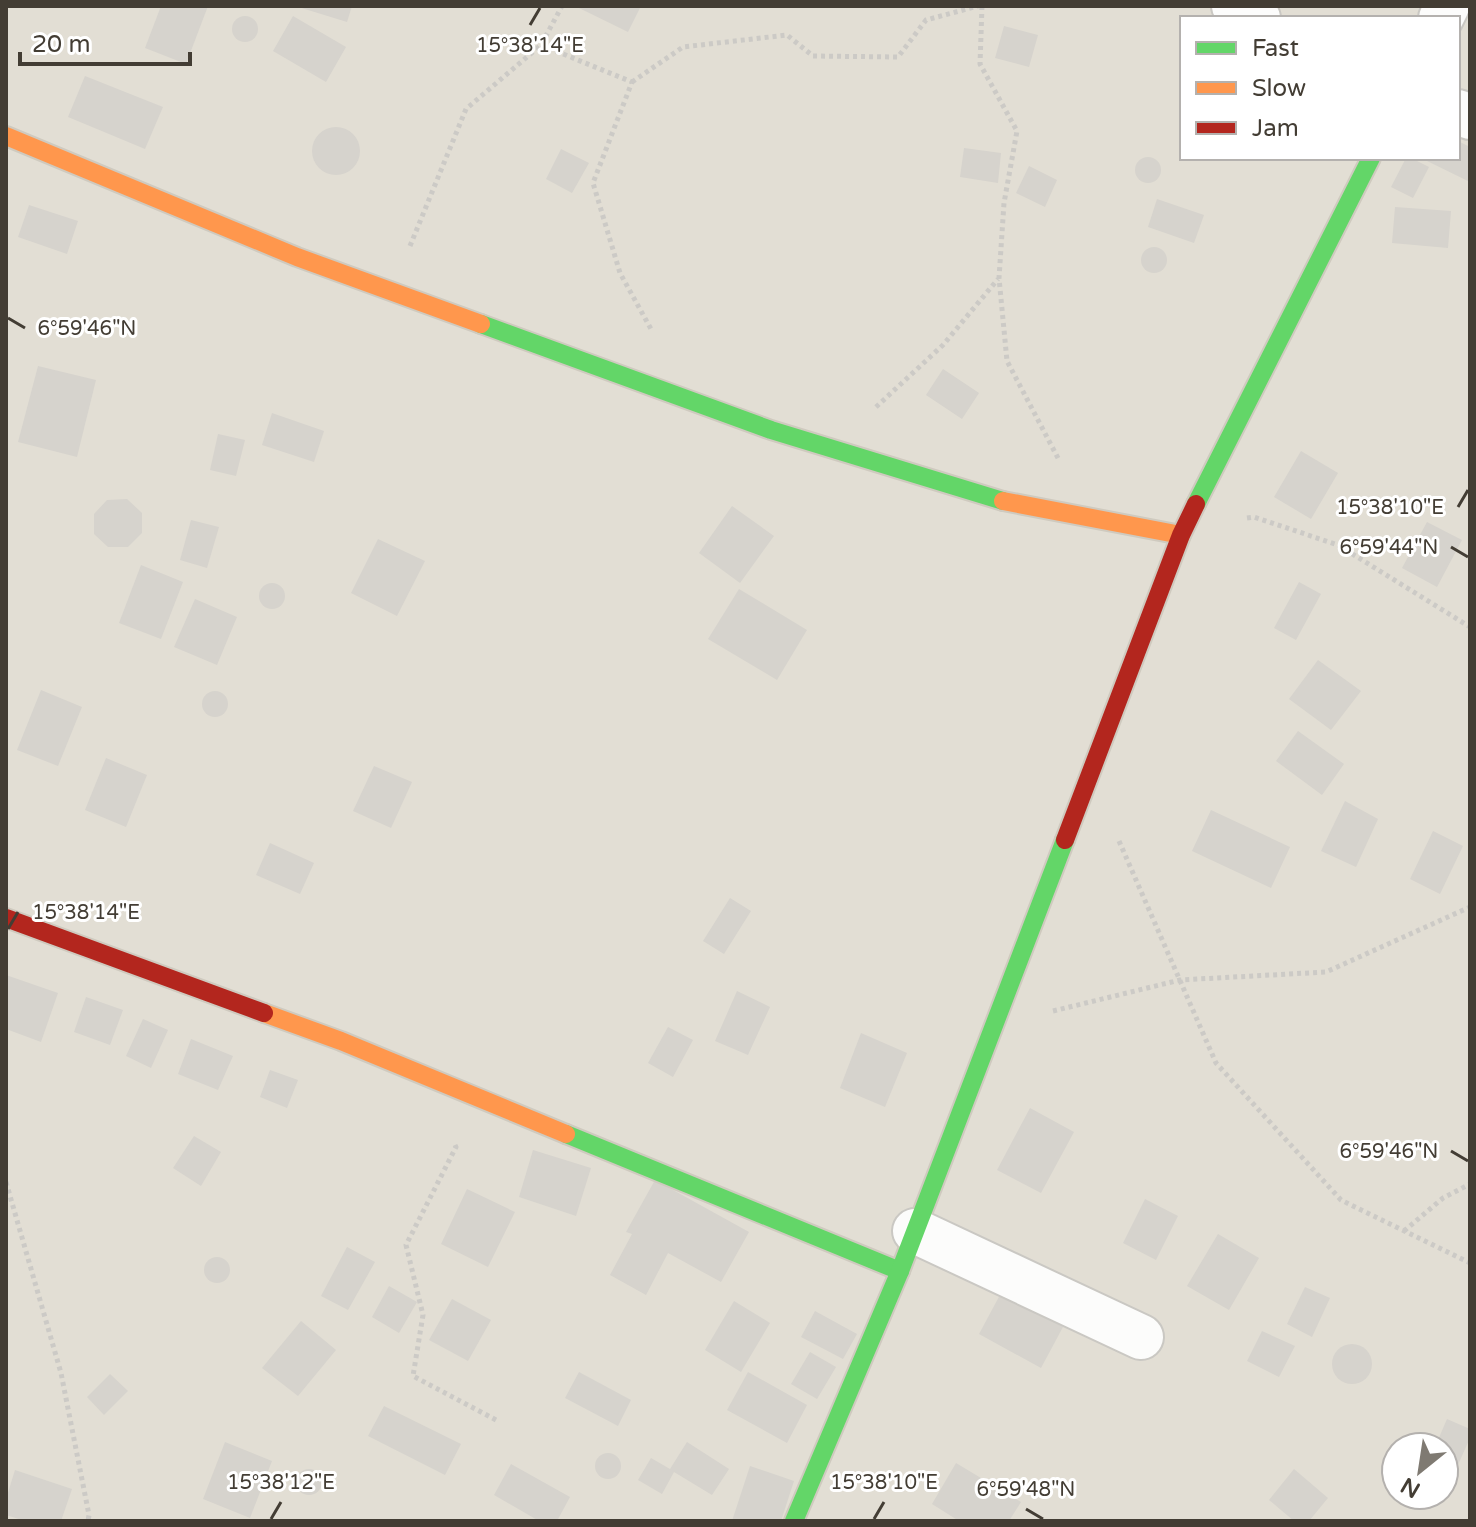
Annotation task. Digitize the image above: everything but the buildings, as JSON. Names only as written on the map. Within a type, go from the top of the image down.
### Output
[{"type":"street","points":[[1234,6],[1254,16]]},
{"type":"street","points":[[6,136],[297,257],[771,430],[993,499],[1181,535]]},
{"type":"street","points":[[794,1521],[908,1251],[1181,535],[1370,160]]},
{"type":"street","points":[[6,918],[1141,1337]]},
{"type":"path","points":[[391,292],[466,109],[541,45],[562,6]]},
{"type":"path","points":[[689,400],[620,273],[593,183],[632,82],[683,47],[787,35],[813,56],[898,57],[926,20],[980,6],[980,64],[1017,131],[1004,203],[999,278],[1007,361],[1089,518]]},
{"type":"path","points":[[541,45],[632,82]]},
{"type":"path","points":[[831,448],[943,345],[999,278]]},
{"type":"path","points":[[1181,535],[1254,517],[1338,545],[1470,627]]},
{"type":"path","points":[[1090,775],[1216,1063],[1341,1200],[1470,1263]]},
{"type":"path","points":[[994,1026],[1180,980],[1326,972],[1470,907]]},
{"type":"path","points":[[416,1071],[456,1147],[406,1245],[423,1315],[413,1376],[498,1421]]},
{"type":"path","points":[[6,1182],[61,1373],[88,1521]]},
{"type":"path","points":[[1404,1231],[1443,1198],[1470,1184]]},
{"type":"shaded area","points":[[6,6],[1470,6],[1470,1521],[6,1521]]},
{"type":"traffic: fast","points":[[1196,504],[1370,160]]},
{"type":"traffic: fast","points":[[481,324],[771,430],[1003,501]]},
{"type":"traffic: fast","points":[[794,1521],[900,1271],[1065,840]]},
{"type":"traffic: fast","points":[[566,1134],[900,1271]]},
{"type":"traffic: slow","points":[[6,136],[297,257],[481,324]]},
{"type":"traffic: slow","points":[[1003,501],[1181,535]]},
{"type":"traffic: slow","points":[[264,1013],[341,1041],[566,1134]]},
{"type":"traffic: jam","points":[[1065,840],[1181,535],[1196,504]]},
{"type":"traffic: jam","points":[[6,918],[264,1013]]}]
